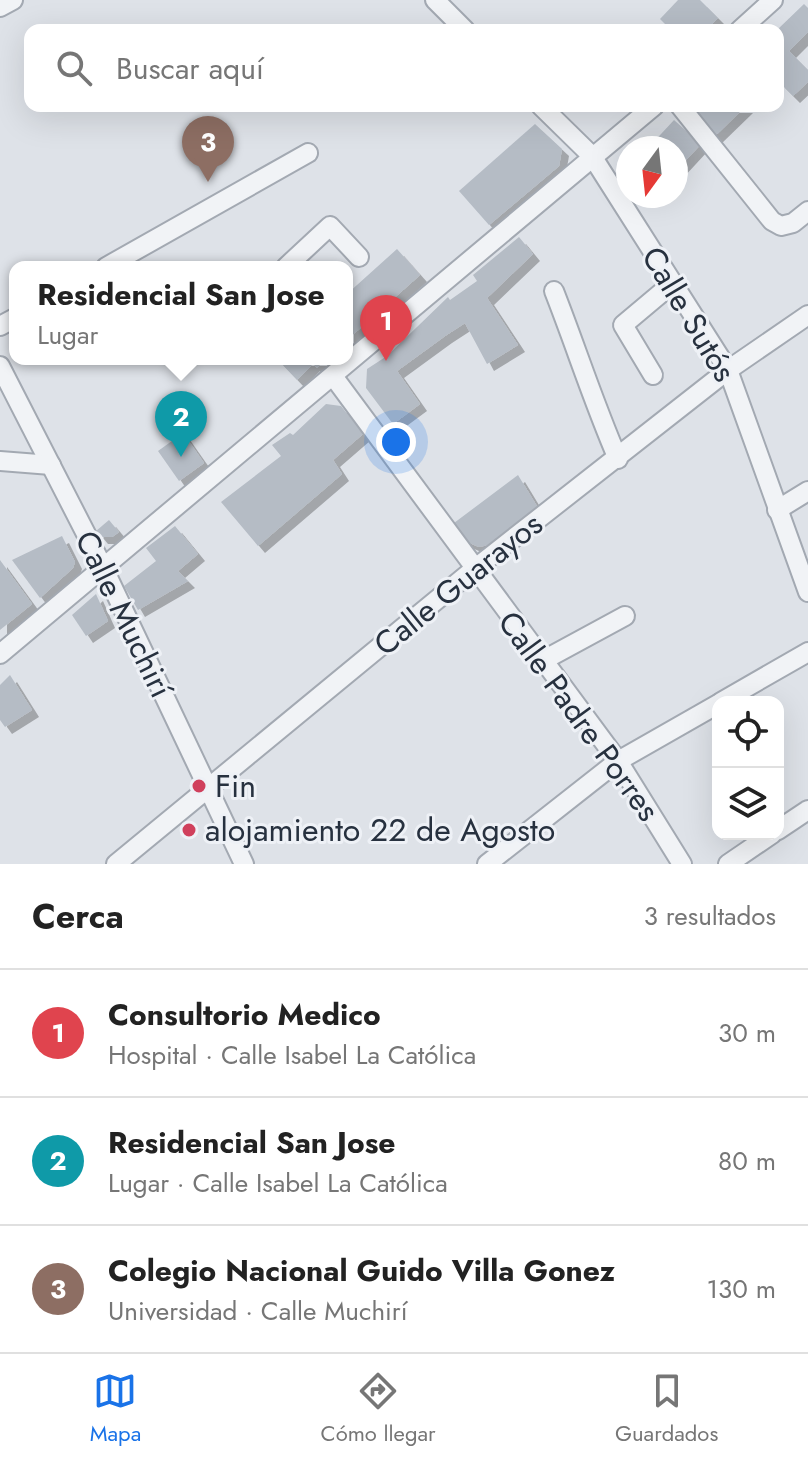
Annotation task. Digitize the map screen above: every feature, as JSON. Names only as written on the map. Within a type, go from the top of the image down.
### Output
[{"type":"street","points":[[0,7],[13,0]]},
{"type":"street","points":[[435,0],[459,24]]},
{"type":"street","points":[[747,24],[773,0]]},
{"type":"street","name":"Calle Sutós","points":[[547,112],[592,156],[728,370],[808,592]]},
{"type":"street","points":[[353,356],[647,112]]},
{"type":"street","points":[[685,112],[772,221],[781,226],[793,223],[808,211]]},
{"type":"street","points":[[117,261],[308,153]]},
{"type":"street","points":[[292,261],[330,226],[359,257]]},
{"type":"street","points":[[653,375],[623,325],[673,283]]},
{"type":"street","points":[[554,291],[586,373],[590,393],[618,459]]},
{"type":"street","name":"Calle Guarayos","points":[[116,864],[473,570],[728,370],[808,315]]},
{"type":"street","points":[[0,654],[343,365]]},
{"type":"street","name":"Calle Muchirí","points":[[0,366],[104,569],[244,864]]},
{"type":"street","name":"Calle Padre Porres","points":[[333,376],[473,570],[618,761],[682,864]]},
{"type":"street","points":[[0,461],[51,465]]},
{"type":"street","points":[[777,510],[808,491]]},
{"type":"street","points":[[542,661],[625,616]]},
{"type":"street","points":[[731,696],[808,652]]},
{"type":"street","points":[[487,864],[618,761],[712,707]]},
{"type":"street","points":[[784,826],[808,810]]},
{"type":"street","points":[[728,864],[763,840]]},
{"type":"building","points":[[678,0],[700,0],[718,18],[712,24],[665,24],[660,19]]},
{"type":"building","points":[[804,4],[808,8],[808,32],[789,51],[808,70],[808,82],[793,96],[784,87],[783,24]]},
{"type":"building","points":[[692,112],[740,112],[713,138],[690,114]]},
{"type":"building","points":[[674,120],[701,144],[688,158],[688,136],[659,136]]},
{"type":"building","points":[[535,124],[562,149],[559,166],[489,225],[459,191]]},
{"type":"building","points":[[519,237],[533,254],[487,298],[518,345],[487,364],[465,323],[397,371],[420,404],[393,424],[366,388],[367,369],[387,356],[448,297],[450,300],[477,281],[473,275]]},
{"type":"building","points":[[397,249],[420,275],[353,335],[353,289]]},
{"type":"building","points":[[283,365],[312,365],[297,380]]},
{"type":"building","points":[[326,404],[341,406],[363,434],[333,460],[342,474],[258,546],[221,502],[281,456],[272,445],[290,433],[293,435]]},
{"type":"building","points":[[183,433],[204,463],[179,481],[158,451]]},
{"type":"building","points":[[518,475],[538,508],[488,545],[479,547],[465,541],[454,523]]},
{"type":"building","points":[[109,520],[119,532],[112,537],[101,537],[96,531]]},
{"type":"building","points":[[175,526],[198,554],[178,571],[188,581],[138,610],[124,586],[156,561],[146,548]]},
{"type":"building","points":[[62,536],[75,562],[73,568],[40,598],[12,560]]},
{"type":"building","points":[[0,560],[32,604],[0,630]]},
{"type":"building","points":[[96,594],[108,621],[86,636],[72,615]]},
{"type":"building","points":[[10,675],[32,710],[5,727],[0,720],[0,685]]},
{"type":"place","name":"Colegio Nacional Guido Villa Gonez","points":[[208,182]]},
{"type":"place","name":"Consultorio Medico","points":[[386,361]]},
{"type":"place","name":"Residencial San Jose","points":[[181,457]]},
{"type":"place","name":"Fin","points":[[199,786]]},
{"type":"place","name":"alojamiento 22 de Agosto","points":[[189,830]]}]
